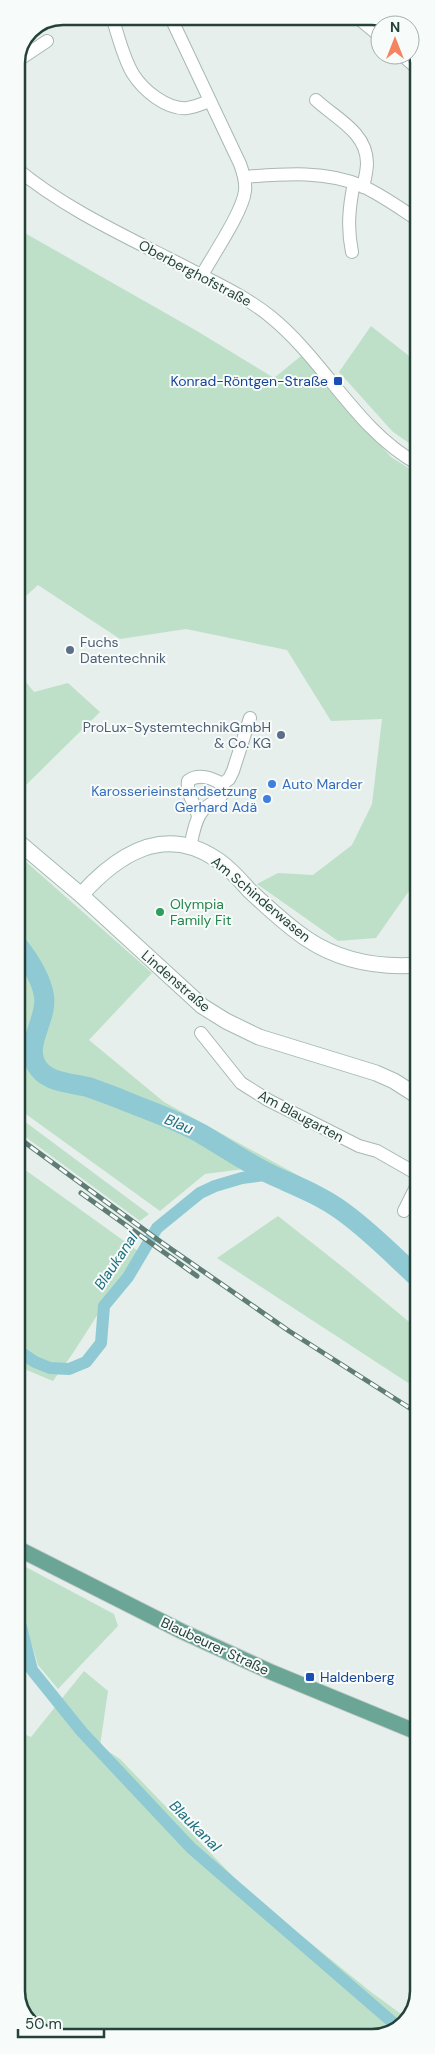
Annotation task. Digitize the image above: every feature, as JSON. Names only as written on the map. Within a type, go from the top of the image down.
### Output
[{"type":"main road","name":"Blaubeurer Straße","points":[[25,1552],[181,1631],[271,1672],[410,1730]]},
{"type":"street","points":[[115,25],[132,73],[141,85],[153,95],[166,103],[185,108],[209,101]]},
{"type":"street","points":[[174,25],[240,164],[244,177],[245,190],[242,205],[202,275]]},
{"type":"street","points":[[27,54],[47,41]]},
{"type":"street","points":[[316,100],[352,129],[360,139],[365,152],[367,163],[350,206],[348,233],[352,252]]},
{"type":"street","points":[[244,177],[298,174],[334,178],[359,185],[410,215]]},
{"type":"street","name":"Oberberghofstraße","points":[[25,175],[71,206],[244,297],[272,318],[375,430],[410,459]]},
{"type":"street","points":[[222,784],[229,779],[233,771],[250,718]]},
{"type":"street","points":[[198,817],[196,806],[187,788],[188,781],[194,777],[199,777],[222,784]]},
{"type":"street","points":[[190,847],[198,817],[205,808],[222,798],[224,790],[222,784]]},
{"type":"street","name":"Am Schinderwasen","points":[[81,895],[103,871],[125,856],[142,848],[164,845],[190,847],[217,859],[292,928],[324,949],[359,962],[382,966],[410,965]]},
{"type":"street","name":"Lindenstraße","points":[[25,848],[81,895],[202,1006],[226,1021],[277,1043],[376,1073],[394,1081],[410,1092]]},
{"type":"street","name":"Am Blaugarten","points":[[201,1033],[241,1083],[276,1104],[359,1146],[377,1151],[410,1170]]},
{"type":"street","points":[[404,1211],[410,1198]]},
{"type":"green space","points":[[25,233],[197,331],[274,378],[301,356],[391,457],[410,469],[410,889],[376,938],[338,941],[257,884],[278,873],[313,875],[352,845],[372,804],[382,719],[331,721],[287,650],[186,629],[120,639],[38,585],[25,597]]},
{"type":"green space","points":[[371,326],[410,357],[410,444],[392,431],[339,372]]},
{"type":"green space","points":[[25,681],[34,692],[68,683],[100,712],[25,786]]},
{"type":"green space","points":[[25,861],[152,973],[89,1040],[164,1102],[321,1188],[260,1167],[205,1174],[160,1211],[25,1114]]},
{"type":"green space","points":[[25,1122],[149,1214],[140,1221],[25,1137]]},
{"type":"green space","points":[[25,1170],[138,1251],[53,1381],[25,1369]]},
{"type":"green space","points":[[278,1216],[410,1323],[410,1384],[217,1258]]},
{"type":"green space","points":[[25,1567],[114,1614],[118,1626],[58,1689],[38,1665],[25,1622]]},
{"type":"green space","points":[[84,1671],[108,1691],[100,1746],[120,1759],[248,1892],[371,1992],[401,2014],[391,2024],[377,2029],[61,2029],[42,2023],[29,2008],[25,1996],[25,1734],[31,1737]]},
{"type":"waterway","name":"Blau","points":[[25,955],[40,982],[44,996],[44,1005],[33,1052],[34,1061],[44,1074],[55,1080],[88,1087],[183,1125],[263,1170],[325,1200],[362,1227],[410,1270]]},
{"type":"waterway","name":"Blaukanal","points":[[25,1355],[50,1368],[69,1369],[86,1362],[101,1343],[104,1306],[128,1277],[157,1228],[200,1193],[215,1186],[242,1178],[272,1174]]},
{"type":"waterway","name":"Blaukanal","points":[[25,1642],[32,1670],[82,1732],[191,1848],[393,2023]]},
{"type":"railway","points":[[25,1143],[161,1242],[289,1331],[410,1408]]},
{"type":"railway","points":[[81,1193],[197,1276]]},
{"type":"place","name":"Konrad-Röntgen-Straße","points":[[338,381]]},
{"type":"place","name":"Fuchs Datentechnik","points":[[70,650]]},
{"type":"place","name":"ProLux-SystemtechnikGmbH & Co. KG","points":[[281,735]]},
{"type":"place","name":"Auto Marder","points":[[272,784]]},
{"type":"place","name":"Karosserieinstandsetzung Gerhard Adä","points":[[267,799]]},
{"type":"place","name":"Olympia Family Fit","points":[[160,912]]},
{"type":"place","name":"Haldenberg","points":[[310,1677]]}]
